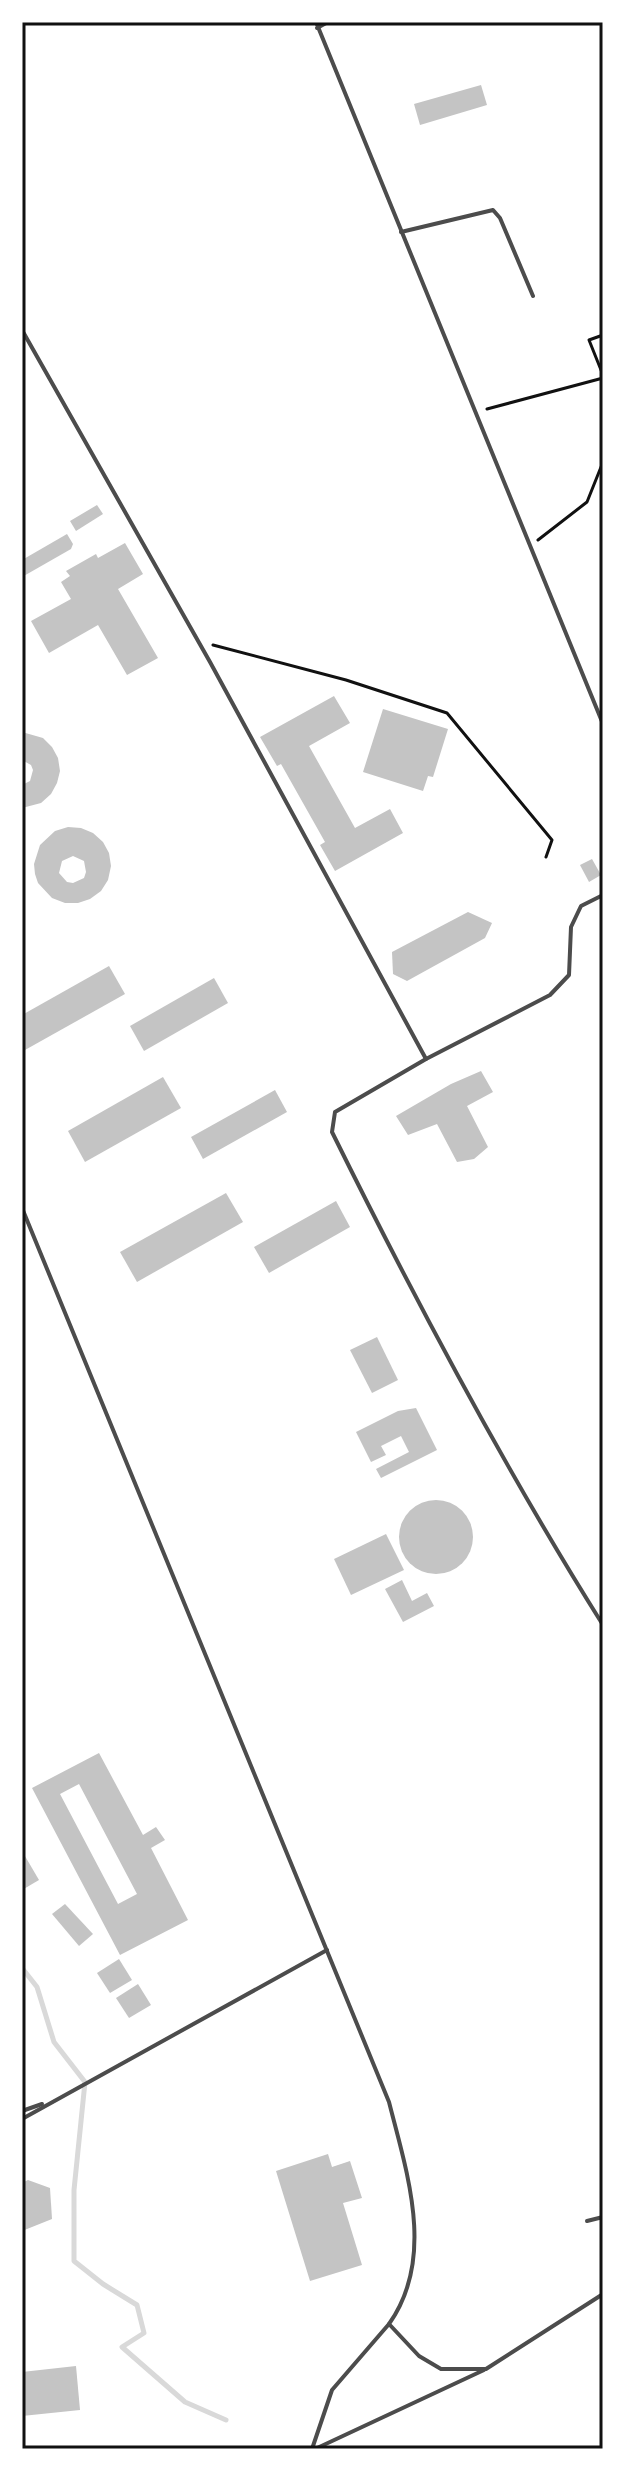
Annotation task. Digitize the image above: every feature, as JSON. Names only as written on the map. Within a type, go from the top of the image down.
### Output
[{"type":"lane","points":[[328,22],[317,25],[603,724]]},
{"type":"lane","points":[[401,232],[493,210],[500,218],[533,296]]},
{"type":"lane","points":[[22,330],[198,641],[426,1059]]},
{"type":"lane","points":[[603,895],[581,906],[571,927],[569,975],[550,995],[426,1059],[335,1112],[332,1132],[459,1379],[540,1526],[603,1625]]},
{"type":"lane","points":[[22,1208],[389,2102],[412,2191],[415,2242],[402,2306],[332,2390],[314,2449]]},
{"type":"lane","points":[[22,2119],[327,1950]]},
{"type":"lane","points":[[22,2111],[52,2101]]},
{"type":"lane","points":[[587,2221],[603,2217]]},
{"type":"lane","points":[[314,2449],[486,2369],[603,2294]]},
{"type":"lane","points":[[389,2324],[419,2356],[441,2369],[486,2369]]},
{"type":"path","points":[[476,411],[603,377],[589,340],[603,335]]},
{"type":"path","points":[[530,546],[587,502],[603,462]]},
{"type":"path","points":[[198,641],[346,680],[447,713],[552,840],[546,857]]},
{"type":"building","points":[[481,85],[487,105],[420,125],[414,104]]},
{"type":"building","points":[[97,505],[103,514],[76,531],[70,521]]},
{"type":"building","points":[[67,534],[73,544],[71,549],[22,577],[22,560]]},
{"type":"building","points":[[125,543],[143,574],[118,589],[158,658],[127,675],[98,625],[49,653],[31,621],[71,599],[61,582],[70,576],[66,571],[96,554],[98,558]]},
{"type":"building","points":[[334,696],[350,723],[309,746],[355,828],[390,809],[403,833],[335,871],[320,845],[325,842],[281,764],[277,766],[260,737]]},
{"type":"building","points":[[383,709],[448,729],[433,777],[428,776],[423,791],[363,772]]},
{"type":"building","points":[[22,732],[43,738],[52,747],[60,771],[51,794],[41,803],[22,808],[22,785],[30,781],[33,770],[22,760]]},
{"type":"building","points":[[68,827],[81,828],[93,833],[109,853],[111,866],[108,880],[101,891],[90,899],[65,903],[52,898],[38,883],[34,864],[40,845],[55,831]],"holes":[[[73,856],[84,861],[84,878],[67,882],[59,873],[62,861]]]},
{"type":"building","points":[[592,859],[601,875],[589,882],[580,865]]},
{"type":"building","points":[[468,912],[492,923],[485,938],[407,981],[393,974],[392,952]]},
{"type":"building","points":[[109,966],[125,994],[25,1050],[22,1044],[22,1015]]},
{"type":"building","points":[[214,978],[228,1003],[144,1051],[130,1026]]},
{"type":"building","points":[[481,1071],[493,1092],[467,1106],[488,1147],[474,1159],[457,1162],[437,1124],[408,1135],[396,1116],[451,1084]]},
{"type":"building","points":[[163,1077],[181,1108],[85,1162],[68,1131]]},
{"type":"building","points":[[275,1090],[287,1112],[203,1159],[191,1137]]},
{"type":"building","points":[[226,1193],[243,1222],[137,1282],[120,1252]]},
{"type":"building","points":[[336,1201],[350,1227],[269,1273],[254,1247]]},
{"type":"building","points":[[377,1337],[398,1380],[372,1393],[350,1350]]},
{"type":"building","points":[[416,1408],[437,1450],[381,1478],[376,1469],[409,1452],[401,1436],[381,1446],[386,1455],[371,1462],[356,1432],[398,1411]]},
{"type":"building","points":[[436,1500],[457,1506],[467,1516],[473,1537],[467,1558],[457,1568],[436,1574],[415,1568],[405,1558],[399,1537],[405,1516],[415,1506]]},
{"type":"building","points":[[386,1534],[404,1570],[351,1595],[334,1559]]},
{"type":"building","points":[[402,1580],[412,1601],[427,1593],[434,1606],[403,1622],[385,1589]]},
{"type":"building","points":[[99,1753],[143,1835],[156,1827],[165,1840],[151,1848],[188,1920],[120,1955],[32,1788]],"holes":[[[79,1784],[137,1894],[118,1904],[60,1794]]]},
{"type":"building","points":[[22,1851],[39,1880],[22,1890]]},
{"type":"building","points":[[65,1904],[93,1934],[79,1946],[52,1914]]},
{"type":"building","points":[[119,1959],[132,1980],[110,1993],[97,1973]]},
{"type":"building","points":[[138,1984],[151,2005],[129,2018],[116,1998]]},
{"type":"building","points":[[328,2154],[332,2167],[350,2161],[362,2198],[343,2203],[362,2265],[310,2281],[276,2171]]},
{"type":"building","points":[[28,2180],[50,2188],[52,2219],[22,2231],[22,2183]]},
{"type":"building","points":[[76,2366],[80,2410],[22,2416],[22,2372]]},
{"type":"waterway","points":[[22,1968],[37,1987],[54,2042],[85,2082],[74,2190],[74,2261],[137,2305],[144,2333],[122,2347],[185,2402],[226,2420]]}]
